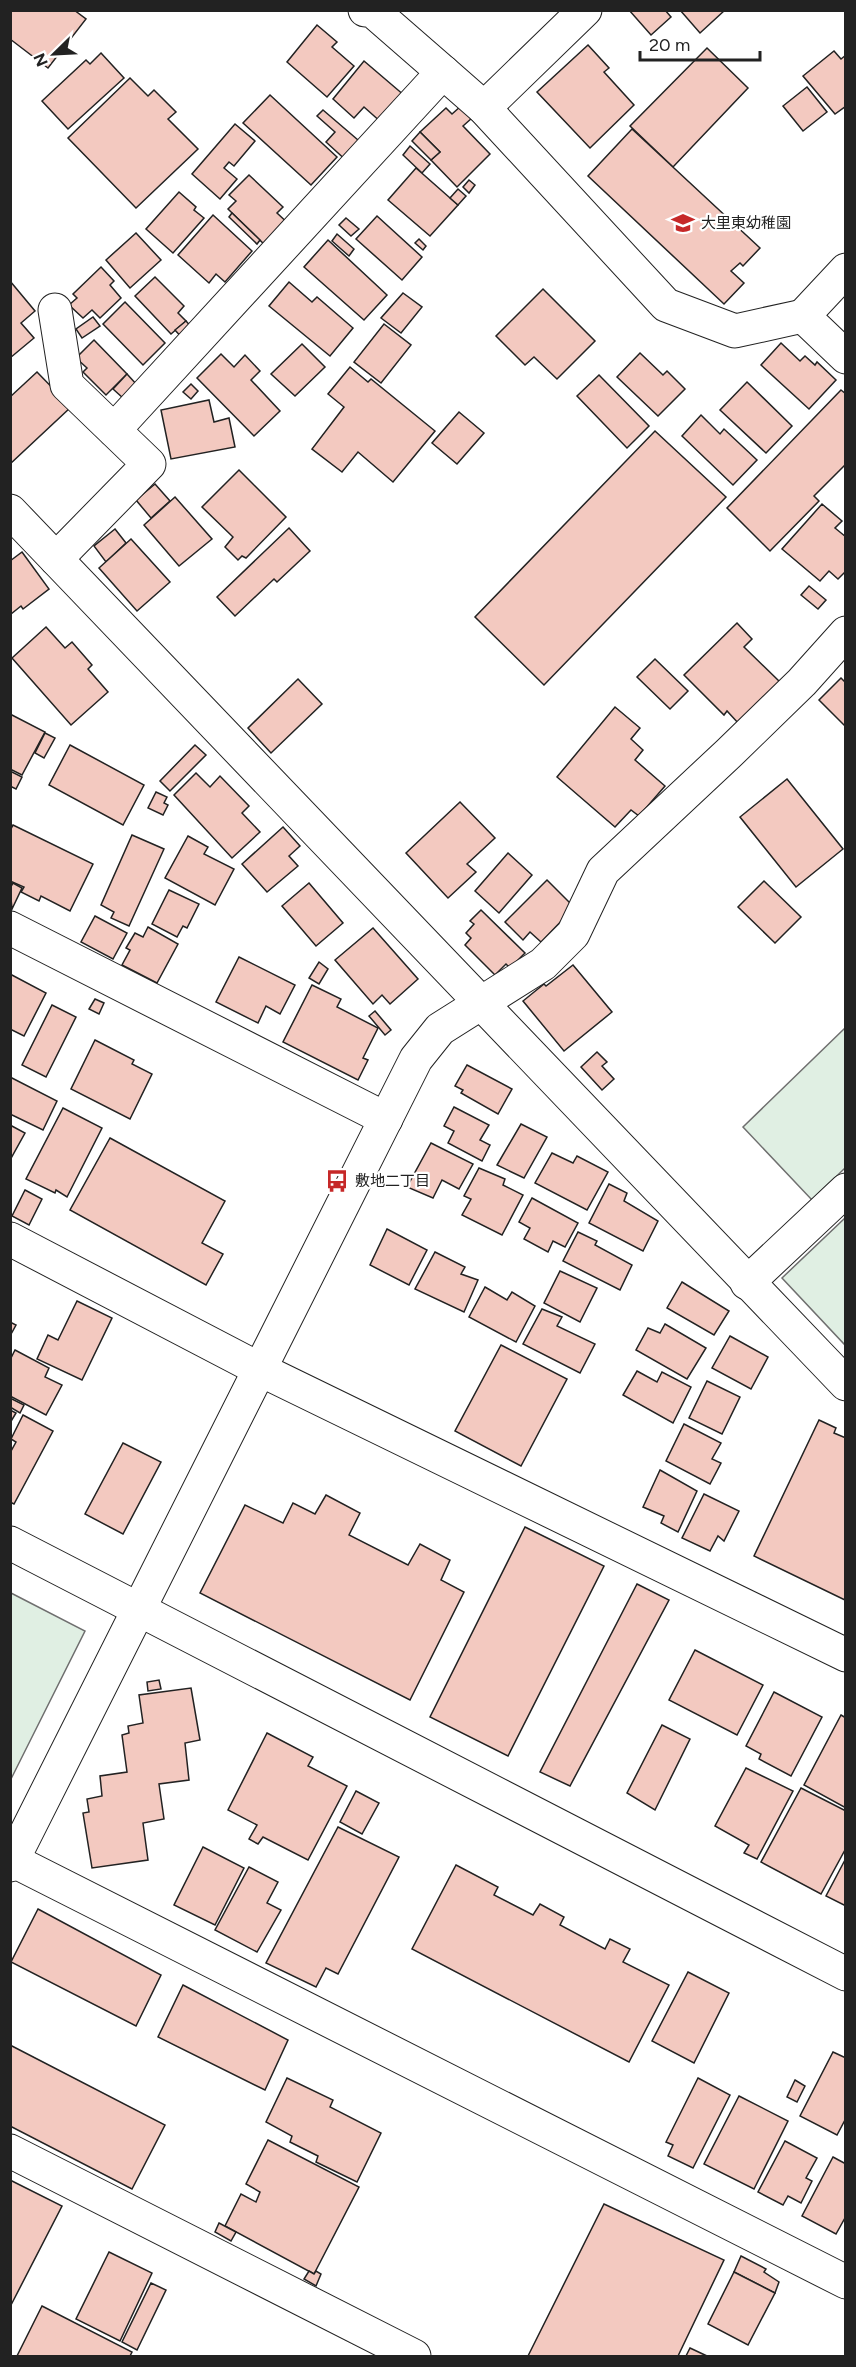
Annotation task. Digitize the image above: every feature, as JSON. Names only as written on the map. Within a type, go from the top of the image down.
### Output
[{"type":"street","points":[[364,10],[373,11],[484,108],[666,305],[735,331],[803,316],[846,270]]},
{"type":"street","points":[[484,108],[585,10]]},
{"type":"street","points":[[114,430],[443,72]]},
{"type":"street","points":[[55,310],[67,385],[149,464],[56,559]]},
{"type":"street","points":[[803,316],[846,357]]},
{"type":"street","points":[[10,511],[846,1384]]},
{"type":"street","points":[[846,633],[802,682],[603,871],[573,934],[543,964],[440,1029],[416,1059],[11,1862],[846,2282]]},
{"type":"street","points":[[10,928],[386,1119]]},
{"type":"street","points":[[747,1283],[846,1190]]},
{"type":"street","points":[[10,1239],[261,1370],[846,1655]]},
{"type":"street","points":[[10,1543],[846,1974]]},
{"type":"street","points":[[10,2151],[414,2356]]},
{"type":"green space","points":[[845,1028],[845,1168],[812,1200],[743,1127]]},
{"type":"green space","points":[[845,1218],[845,1345],[782,1278]]},
{"type":"green space","points":[[11,1593],[85,1631],[11,1779]]},
{"type":"building","points":[[12,10],[74,10],[86,19],[48,68],[10,39]]},
{"type":"building","points":[[629,10],[665,10],[671,17],[651,35]]},
{"type":"building","points":[[680,10],[725,10],[700,33]]},
{"type":"building","points":[[317,25],[337,42],[332,47],[354,66],[327,97],[287,62]]},
{"type":"building","points":[[588,45],[609,68],[604,72],[634,105],[590,148],[537,92]]},
{"type":"building","points":[[707,48],[748,88],[673,167],[630,126]]},
{"type":"building","points":[[834,51],[841,59],[846,55],[846,106],[835,114],[803,76]]},
{"type":"building","points":[[101,53],[124,78],[68,129],[42,101],[86,60],[90,64]]},
{"type":"building","points":[[364,61],[405,96],[382,123],[364,107],[354,118],[333,99]]},
{"type":"building","points":[[130,78],[148,96],[154,90],[176,112],[168,119],[198,149],[136,208],[68,138]]},
{"type":"building","points":[[807,87],[827,112],[803,131],[783,106]]},
{"type":"building","points":[[270,95],[337,157],[311,185],[243,123]]},
{"type":"building","points":[[461,106],[472,118],[463,126],[490,154],[457,187],[431,160],[440,152],[420,132],[446,108],[452,114]]},
{"type":"building","points":[[323,110],[365,146],[349,163],[326,142],[335,132],[317,116]]},
{"type":"building","points":[[235,124],[255,141],[234,166],[229,162],[224,168],[237,179],[220,199],[192,174]]},
{"type":"building","points":[[632,129],[760,248],[743,266],[740,263],[731,271],[744,283],[724,304],[588,176]]},
{"type":"building","points":[[420,132],[440,152],[431,160],[412,141]]},
{"type":"building","points":[[410,146],[430,164],[422,173],[403,155]]},
{"type":"building","points":[[416,168],[458,205],[430,236],[388,200]]},
{"type":"building","points":[[249,175],[283,207],[277,213],[291,226],[269,249],[228,209],[236,201],[229,195]]},
{"type":"building","points":[[469,180],[475,185],[469,193],[463,187]]},
{"type":"building","points":[[458,189],[466,196],[458,205],[450,198]]},
{"type":"building","points":[[179,192],[196,207],[194,210],[204,218],[173,253],[146,229]]},
{"type":"building","points":[[232,213],[260,240],[257,244],[229,217]]},
{"type":"building","points":[[213,215],[252,251],[225,282],[216,274],[209,283],[178,255]]},
{"type":"building","points":[[377,216],[422,257],[402,280],[356,239]]},
{"type":"building","points":[[346,218],[359,229],[351,236],[339,225]]},
{"type":"building","points":[[136,233],[161,260],[130,288],[106,260]]},
{"type":"building","points":[[337,234],[354,249],[349,256],[332,241]]},
{"type":"building","points":[[419,239],[426,246],[423,250],[415,243]]},
{"type":"building","points":[[328,240],[387,295],[364,320],[304,267]]},
{"type":"building","points":[[101,267],[114,281],[110,285],[121,298],[100,318],[92,310],[83,318],[69,305],[77,298],[73,294]]},
{"type":"building","points":[[155,277],[184,306],[178,313],[186,321],[171,334],[135,296]]},
{"type":"building","points":[[10,281],[35,311],[21,323],[34,338],[10,358]]},
{"type":"building","points":[[289,282],[312,302],[317,297],[353,328],[330,356],[269,306]]},
{"type":"building","points":[[543,289],[595,341],[557,379],[534,357],[525,365],[496,336]]},
{"type":"building","points":[[403,293],[422,307],[401,333],[381,318]]},
{"type":"building","points":[[125,302],[165,343],[143,365],[103,324]]},
{"type":"building","points":[[93,317],[100,326],[82,338],[76,329]]},
{"type":"building","points":[[186,321],[194,330],[184,340],[175,330]]},
{"type":"building","points":[[384,324],[411,345],[381,383],[354,362]]},
{"type":"building","points":[[94,340],[127,374],[106,395],[83,372],[87,368],[76,358]]},
{"type":"building","points":[[781,343],[800,361],[805,356],[815,365],[817,362],[836,380],[809,409],[761,365]]},
{"type":"building","points":[[302,344],[325,367],[295,396],[271,374]]},
{"type":"building","points":[[640,353],[663,375],[667,371],[685,389],[658,416],[617,377]]},
{"type":"building","points":[[221,354],[234,367],[245,355],[260,371],[251,380],[280,411],[254,436],[197,378]]},
{"type":"building","points":[[350,367],[368,382],[371,379],[435,431],[393,482],[358,452],[342,472],[312,449],[344,407],[328,394]]},
{"type":"building","points":[[37,372],[71,407],[10,464],[10,397]]},
{"type":"building","points":[[127,374],[137,385],[123,398],[113,389]]},
{"type":"building","points":[[599,375],[649,426],[627,448],[577,396]]},
{"type":"building","points":[[747,382],[792,426],[766,453],[720,410]]},
{"type":"building","points":[[191,384],[198,391],[191,399],[183,392]]},
{"type":"building","points":[[841,390],[846,394],[846,464],[814,496],[819,501],[770,551],[727,508]]},
{"type":"building","points":[[209,400],[214,422],[229,418],[235,447],[171,459],[161,410]]},
{"type":"building","points":[[459,412],[484,433],[457,464],[432,443]]},
{"type":"building","points":[[701,415],[720,434],[724,429],[757,460],[733,485],[682,436]]},
{"type":"building","points":[[655,431],[726,497],[544,685],[475,617]]},
{"type":"building","points":[[239,470],[286,517],[246,558],[242,556],[238,560],[225,547],[233,537],[202,507]]},
{"type":"building","points":[[155,484],[170,501],[151,518],[136,500]]},
{"type":"building","points":[[175,497],[212,539],[179,566],[144,525]]},
{"type":"building","points":[[822,504],[842,521],[835,528],[846,537],[846,571],[838,579],[829,571],[820,581],[782,549]]},
{"type":"building","points":[[289,528],[310,551],[277,582],[274,579],[235,616],[217,597]]},
{"type":"building","points":[[115,529],[126,543],[106,562],[94,546]]},
{"type":"building","points":[[131,539],[170,582],[137,611],[99,568]]},
{"type":"building","points":[[22,552],[49,589],[23,609],[21,606],[11,614],[10,561]]},
{"type":"building","points":[[809,586],[826,600],[818,609],[801,595]]},
{"type":"building","points":[[737,623],[752,639],[744,647],[780,682],[739,724],[727,711],[724,715],[684,675]]},
{"type":"building","points":[[46,627],[65,648],[72,642],[92,665],[88,669],[108,692],[71,725],[12,658]]},
{"type":"building","points":[[655,659],[688,691],[670,709],[637,677]]},
{"type":"building","points":[[841,678],[846,683],[846,727],[819,700]]},
{"type":"building","points":[[298,679],[322,704],[271,753],[248,728]]},
{"type":"building","points":[[615,707],[640,728],[631,739],[643,750],[635,760],[665,786],[639,816],[631,810],[615,827],[557,777]]},
{"type":"building","points":[[10,714],[45,732],[22,775],[10,769]]},
{"type":"building","points":[[45,733],[55,738],[44,758],[35,753]]},
{"type":"building","points":[[70,745],[144,785],[123,825],[49,785]]},
{"type":"building","points":[[195,745],[206,755],[170,791],[160,781]]},
{"type":"building","points":[[10,771],[22,777],[16,789],[10,786]]},
{"type":"building","points":[[196,773],[210,787],[220,776],[249,806],[242,813],[260,832],[232,858],[174,795]]},
{"type":"building","points":[[787,779],[843,849],[796,887],[740,817]]},
{"type":"building","points":[[156,792],[167,797],[164,803],[168,805],[163,815],[148,808]]},
{"type":"building","points":[[460,802],[495,838],[467,864],[476,872],[448,898],[406,853]]},
{"type":"building","points":[[13,825],[93,864],[70,911],[41,896],[39,901],[21,892],[24,887],[10,881],[10,831]]},
{"type":"building","points":[[283,827],[300,846],[289,856],[298,866],[267,892],[242,864]]},
{"type":"building","points":[[132,835],[164,849],[129,926],[111,918],[114,912],[101,905]]},
{"type":"building","points":[[188,836],[208,847],[204,854],[234,869],[215,905],[165,878]]},
{"type":"building","points":[[508,853],[532,875],[499,913],[475,891]]},
{"type":"building","points":[[547,880],[572,905],[572,910],[541,942],[530,932],[523,940],[505,922]]},
{"type":"building","points":[[764,881],[801,917],[775,943],[738,907]]},
{"type":"building","points":[[13,883],[22,888],[12,909],[10,888]]},
{"type":"building","points":[[309,883],[343,923],[316,946],[282,906]]},
{"type":"building","points":[[169,890],[199,904],[187,928],[183,926],[177,937],[152,924]]},
{"type":"building","points":[[481,910],[525,953],[510,968],[506,964],[495,975],[465,945],[471,938],[466,933],[474,924],[470,921]]},
{"type":"building","points":[[95,916],[127,933],[113,959],[81,942]]},
{"type":"building","points":[[148,927],[178,944],[157,983],[122,965],[130,950],[126,948],[135,933],[143,937]]},
{"type":"building","points":[[373,928],[418,979],[390,1004],[382,995],[373,1004],[335,960]]},
{"type":"building","points":[[239,957],[295,985],[280,1014],[266,1006],[258,1023],[216,1002]]},
{"type":"building","points":[[319,962],[328,969],[319,984],[309,978]]},
{"type":"building","points":[[573,965],[612,1012],[564,1051],[523,1001]]},
{"type":"building","points":[[10,974],[46,993],[24,1036],[10,1029]]},
{"type":"building","points":[[312,985],[341,999],[337,1007],[378,1028],[363,1058],[368,1060],[358,1080],[283,1042]]},
{"type":"building","points":[[95,999],[104,1003],[99,1014],[89,1009]]},
{"type":"building","points":[[52,1005],[76,1017],[46,1077],[22,1065]]},
{"type":"building","points":[[375,1011],[391,1030],[385,1035],[369,1016]]},
{"type":"building","points":[[95,1040],[134,1060],[132,1064],[152,1074],[130,1119],[71,1089]]},
{"type":"building","points":[[597,1052],[607,1062],[602,1066],[614,1079],[602,1090],[581,1067]]},
{"type":"building","points":[[467,1065],[512,1089],[498,1114],[461,1093],[463,1090],[455,1086]]},
{"type":"building","points":[[10,1077],[57,1101],[43,1130],[10,1114]]},
{"type":"building","points":[[454,1107],[489,1125],[480,1140],[490,1145],[482,1161],[448,1143],[454,1131],[444,1126]]},
{"type":"building","points":[[63,1108],[102,1128],[67,1197],[56,1190],[55,1193],[26,1179]]},
{"type":"building","points":[[521,1124],[547,1137],[524,1178],[497,1165]]},
{"type":"building","points":[[10,1125],[25,1133],[10,1160]]},
{"type":"building","points":[[110,1138],[225,1201],[202,1243],[223,1254],[206,1285],[70,1210]]},
{"type":"building","points":[[431,1143],[473,1164],[459,1189],[442,1180],[433,1198],[407,1187]]},
{"type":"building","points":[[552,1153],[573,1163],[577,1156],[608,1172],[587,1210],[535,1183]]},
{"type":"building","points":[[479,1168],[505,1179],[503,1185],[523,1195],[502,1235],[462,1215],[471,1199],[464,1196]]},
{"type":"building","points":[[609,1184],[627,1193],[624,1201],[658,1221],[643,1251],[589,1223]]},
{"type":"building","points":[[25,1190],[42,1199],[29,1225],[12,1216]]},
{"type":"building","points":[[532,1198],[578,1223],[565,1247],[553,1241],[548,1252],[524,1239],[530,1228],[519,1222]]},
{"type":"building","points":[[387,1229],[427,1250],[409,1285],[370,1265]]},
{"type":"building","points":[[578,1232],[597,1241],[595,1245],[632,1265],[620,1290],[563,1261]]},
{"type":"building","points":[[435,1252],[465,1267],[461,1274],[478,1280],[464,1312],[415,1289]]},
{"type":"building","points":[[560,1271],[597,1288],[580,1322],[544,1303]]},
{"type":"building","points":[[682,1282],[729,1311],[714,1335],[667,1308]]},
{"type":"building","points":[[485,1287],[507,1300],[512,1292],[535,1306],[516,1342],[469,1317]]},
{"type":"building","points":[[77,1301],[112,1318],[82,1380],[37,1359],[48,1335],[58,1340]]},
{"type":"building","points":[[542,1309],[562,1317],[557,1326],[595,1344],[580,1373],[523,1344]]},
{"type":"building","points":[[10,1322],[16,1325],[10,1336]]},
{"type":"building","points":[[665,1324],[706,1348],[687,1379],[636,1350],[648,1328],[660,1333]]},
{"type":"building","points":[[730,1336],[768,1357],[751,1389],[712,1368]]},
{"type":"building","points":[[501,1345],[567,1379],[521,1466],[455,1431]]},
{"type":"building","points":[[15,1350],[49,1368],[45,1377],[62,1385],[46,1415],[10,1396],[10,1360]]},
{"type":"building","points":[[637,1371],[657,1382],[662,1372],[691,1387],[673,1423],[623,1395]]},
{"type":"building","points":[[707,1381],[740,1397],[722,1434],[689,1418]]},
{"type":"building","points":[[10,1398],[24,1405],[20,1413],[10,1407]]},
{"type":"building","points":[[10,1410],[16,1413],[10,1423]]},
{"type":"building","points":[[23,1415],[53,1431],[14,1504],[10,1502],[10,1453],[16,1442],[11,1439]]},
{"type":"building","points":[[819,1420],[836,1428],[834,1433],[846,1438],[845,1600],[754,1556]]},
{"type":"building","points":[[684,1424],[721,1443],[712,1459],[721,1463],[710,1484],[666,1461]]},
{"type":"building","points":[[123,1443],[161,1462],[123,1534],[85,1514]]},
{"type":"building","points":[[660,1470],[697,1491],[678,1532],[661,1523],[664,1516],[643,1507]]},
{"type":"building","points":[[704,1494],[739,1511],[724,1541],[718,1536],[710,1551],[682,1538]]},
{"type":"building","points":[[326,1495],[360,1513],[349,1535],[408,1565],[420,1544],[450,1560],[441,1580],[464,1592],[410,1700],[200,1593],[245,1505],[283,1523],[293,1503],[315,1514]]},
{"type":"building","points":[[525,1527],[604,1566],[508,1756],[430,1717]]},
{"type":"building","points":[[637,1584],[669,1600],[570,1786],[540,1772]]},
{"type":"building","points":[[695,1650],[763,1685],[737,1735],[669,1700]]},
{"type":"building","points":[[159,1680],[161,1689],[148,1691],[147,1682]]},
{"type":"building","points":[[191,1688],[200,1740],[185,1743],[189,1780],[159,1784],[164,1819],[143,1823],[148,1860],[92,1868],[83,1813],[89,1812],[87,1799],[102,1796],[100,1776],[127,1772],[122,1735],[129,1733],[128,1726],[143,1723],[139,1695]]},
{"type":"building","points":[[774,1692],[822,1717],[791,1776],[759,1759],[761,1754],[746,1746]]},
{"type":"building","points":[[841,1715],[846,1718],[846,1808],[804,1785]]},
{"type":"building","points":[[662,1725],[690,1739],[655,1810],[627,1793]]},
{"type":"building","points":[[267,1733],[313,1757],[308,1766],[347,1786],[308,1860],[263,1837],[258,1844],[249,1839],[257,1825],[228,1810]]},
{"type":"building","points":[[746,1768],[793,1791],[757,1859],[744,1853],[749,1845],[715,1826]]},
{"type":"building","points":[[801,1788],[846,1811],[846,1848],[821,1894],[761,1862]]},
{"type":"building","points":[[356,1791],[379,1803],[362,1834],[340,1822]]},
{"type":"building","points":[[338,1827],[399,1857],[338,1974],[326,1968],[316,1987],[266,1963]]},
{"type":"building","points":[[203,1847],[244,1868],[215,1925],[174,1905]]},
{"type":"building","points":[[846,1858],[846,1906],[826,1896]]},
{"type":"building","points":[[456,1865],[498,1887],[494,1895],[533,1915],[540,1904],[564,1917],[560,1925],[605,1949],[610,1939],[630,1949],[623,1962],[669,1985],[629,2062],[412,1949]]},
{"type":"building","points":[[249,1867],[278,1882],[267,1903],[281,1910],[257,1952],[215,1930]]},
{"type":"building","points":[[38,1909],[161,1975],[136,2026],[11,1962]]},
{"type":"building","points":[[688,1972],[729,1993],[694,2063],[652,2041]]},
{"type":"building","points":[[183,1985],[288,2040],[265,2090],[158,2037]]},
{"type":"building","points":[[10,2045],[165,2125],[132,2189],[10,2126]]},
{"type":"building","points":[[833,2052],[846,2058],[846,2118],[837,2135],[800,2116]]},
{"type":"building","points":[[287,2078],[333,2100],[330,2107],[381,2133],[357,2182],[316,2162],[318,2156],[290,2142],[292,2136],[266,2122]]},
{"type":"building","points":[[698,2078],[730,2095],[693,2168],[668,2156],[673,2145],[666,2142]]},
{"type":"building","points":[[795,2080],[805,2086],[797,2102],[787,2097]]},
{"type":"building","points":[[739,2096],[788,2121],[754,2189],[704,2164]]},
{"type":"building","points":[[268,2140],[359,2187],[314,2274],[225,2226],[241,2194],[256,2202],[260,2192],[246,2184]]},
{"type":"building","points":[[785,2141],[817,2158],[806,2178],[812,2181],[801,2203],[788,2196],[783,2205],[758,2192]]},
{"type":"building","points":[[833,2157],[846,2164],[846,2216],[836,2234],[802,2216]]},
{"type":"building","points":[[10,2180],[62,2206],[10,2307]]},
{"type":"building","points":[[604,2204],[724,2260],[678,2356],[528,2356]]},
{"type":"building","points":[[219,2223],[236,2232],[231,2241],[215,2232]]},
{"type":"building","points":[[109,2252],[152,2273],[120,2341],[76,2319]]},
{"type":"building","points":[[741,2256],[766,2269],[764,2272],[779,2282],[775,2293],[734,2272]]},
{"type":"building","points":[[309,2271],[321,2274],[316,2286],[304,2279]]},
{"type":"building","points":[[734,2272],[775,2293],[748,2345],[708,2324]]},
{"type":"building","points":[[151,2283],[166,2290],[137,2350],[122,2342]]},
{"type":"building","points":[[42,2306],[132,2352],[130,2356],[17,2356]]},
{"type":"building","points":[[690,2348],[707,2356],[686,2356]]},
{"type":"place","name":"大里東幼稚園","points":[[683,223]]},
{"type":"place","name":"敷地二丁目","points":[[337,1181]]}]
